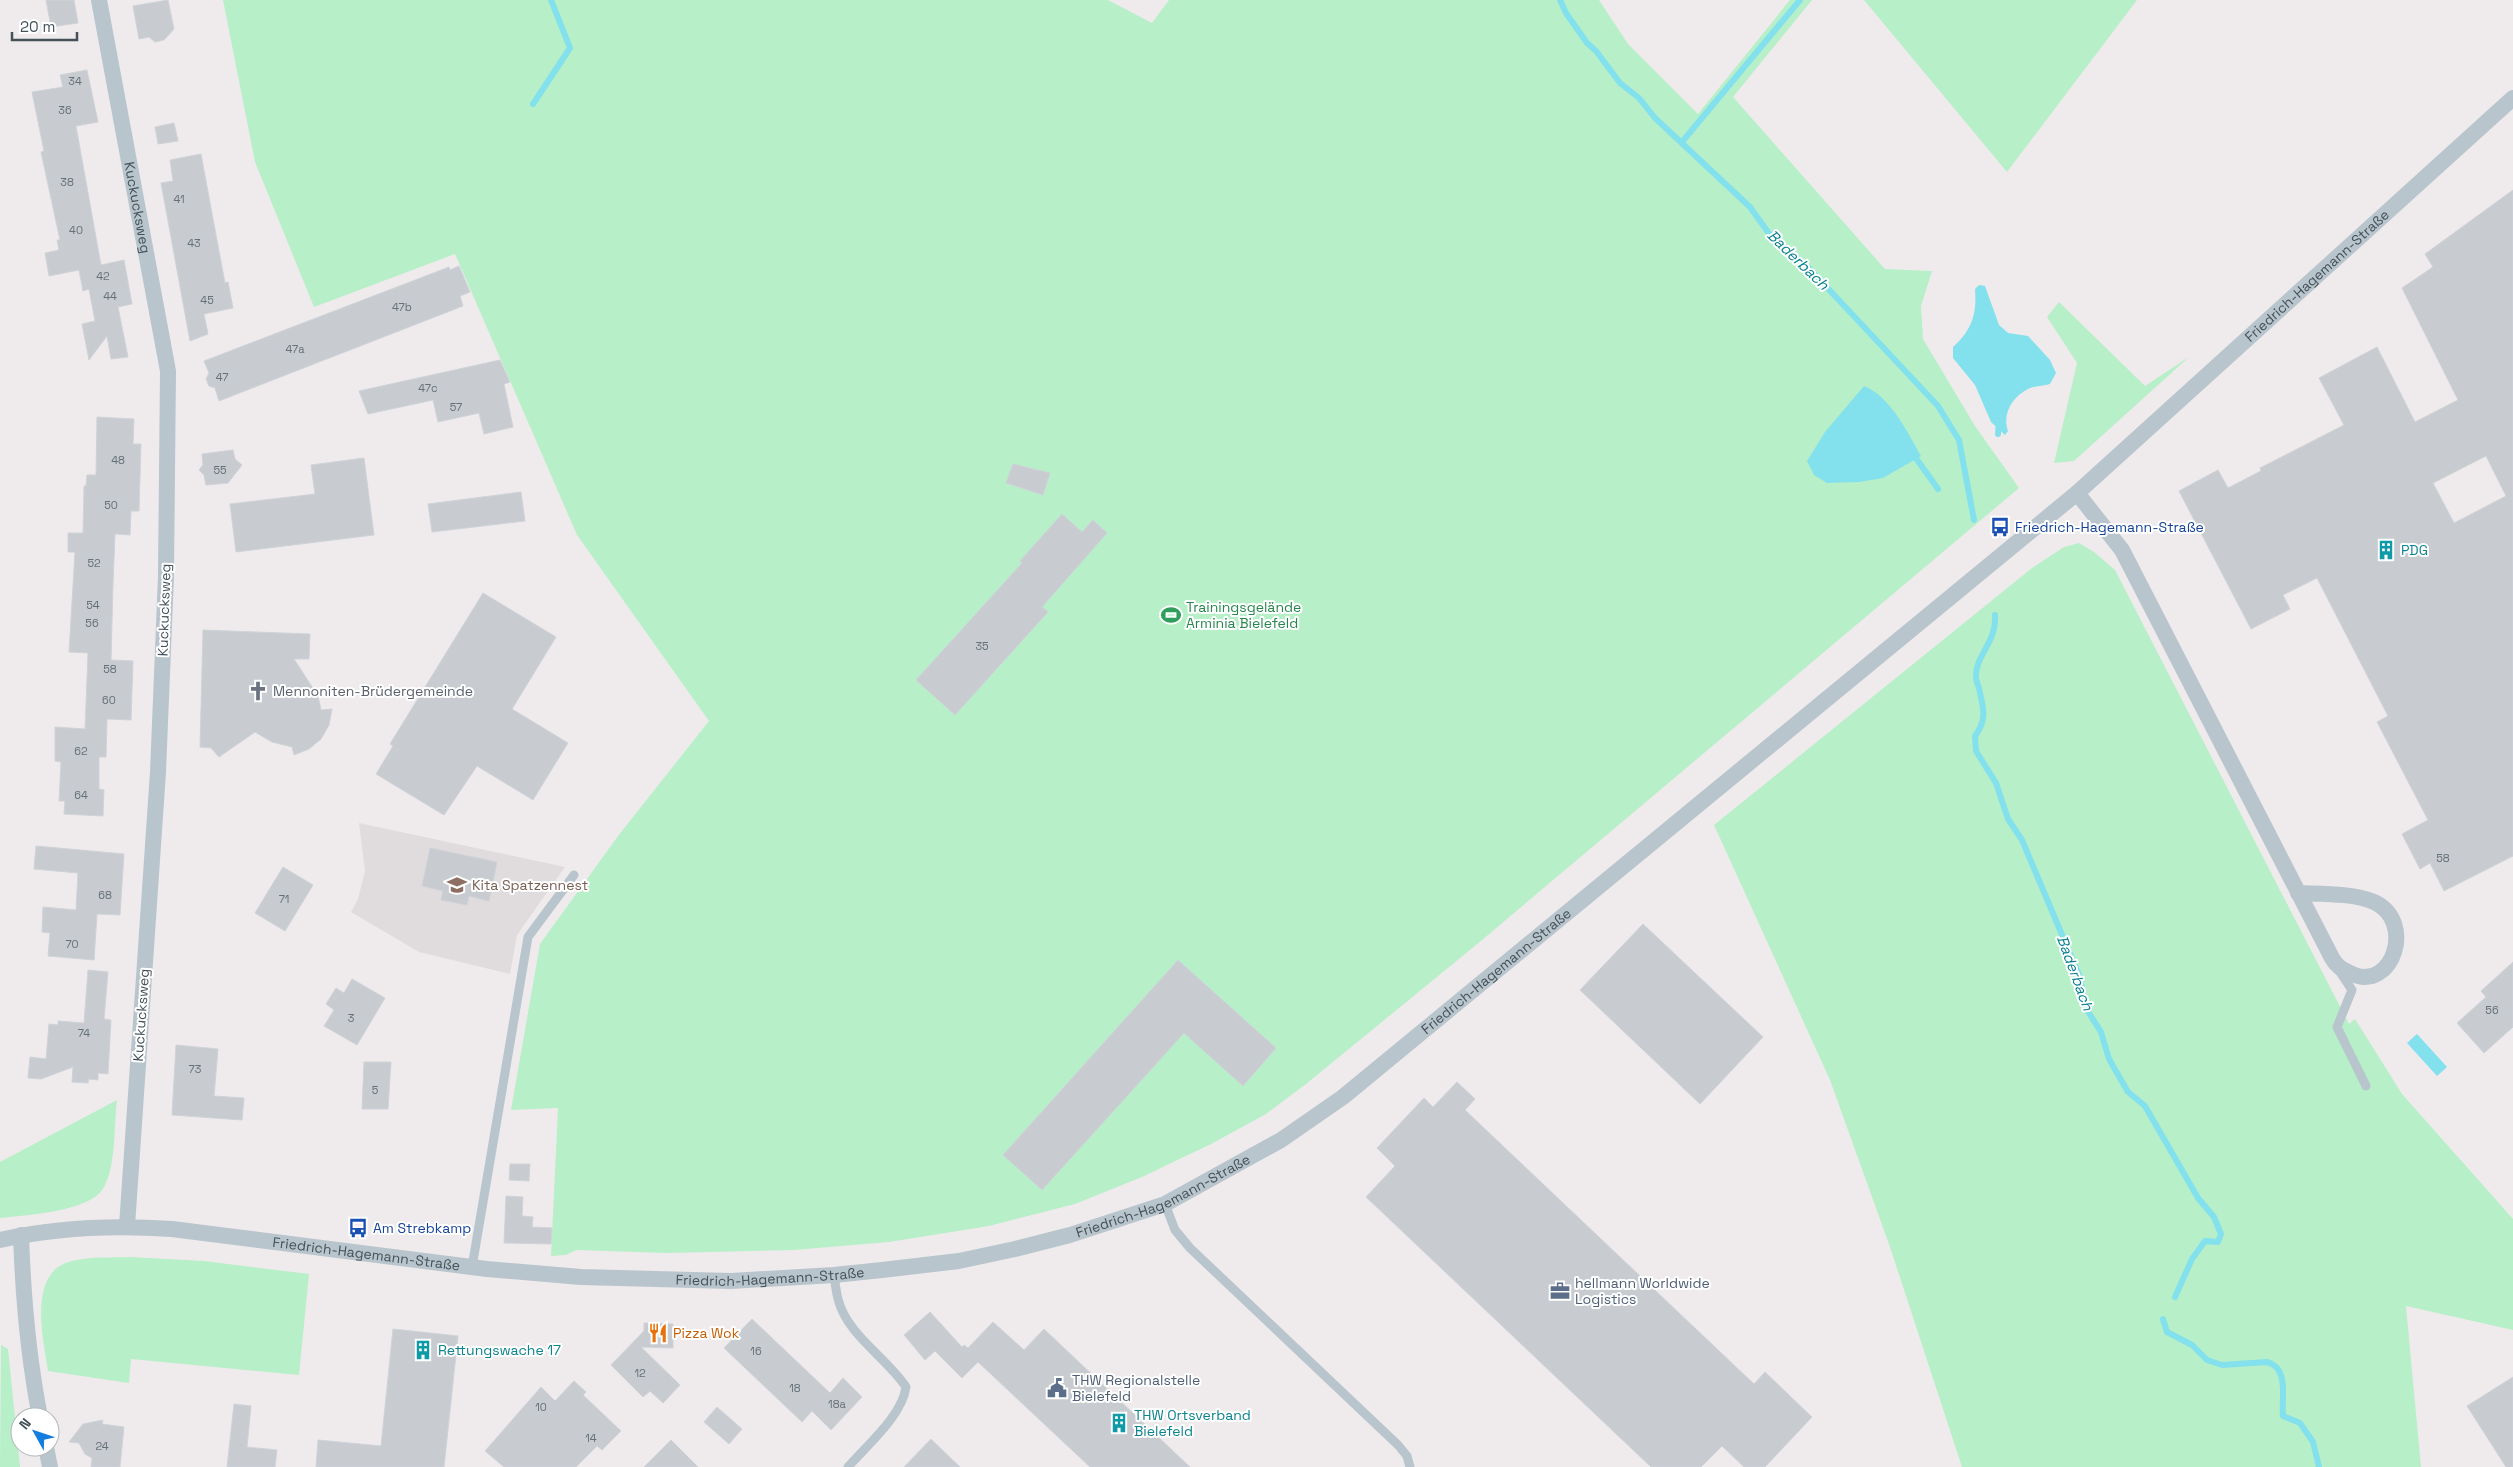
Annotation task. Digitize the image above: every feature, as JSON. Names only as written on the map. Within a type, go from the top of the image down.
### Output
[{"type":"street","name":"Kuckucksweg","points":[[99,0],[168,371],[166,576],[158,772],[127,1226]]},
{"type":"street","name":"Friedrich-Hagemann-Straße","points":[[0,1240],[21,1235],[90,1226],[127,1226],[172,1229],[472,1267],[581,1276],[731,1281],[834,1276],[959,1261],[1070,1236],[1164,1204],[1281,1140],[1343,1097],[2077,493],[2513,98]]},
{"type":"street","points":[[2077,493],[2122,550],[2298,893],[2337,967],[2358,977],[2371,977],[2382,970],[2397,947],[2397,933],[2393,920],[2380,905],[2372,900],[2298,893]]},
{"type":"street","points":[[21,1235],[23,1301],[28,1352],[38,1407]]},
{"type":"lane","points":[[472,1267],[528,937],[574,875]]},
{"type":"lane","points":[[2337,967],[2352,990],[2337,1027],[2366,1086]]},
{"type":"lane","points":[[1164,1204],[1175,1230],[1190,1248],[1398,1445],[1406,1456],[1410,1467]]},
{"type":"lane","points":[[834,1276],[838,1300],[848,1320],[860,1336],[896,1372],[906,1387],[904,1398],[897,1411],[848,1467]]},
{"type":"shaded area","name":"Kita Spatzennest","points":[[359,823],[565,867],[517,935],[510,974],[419,952],[351,912],[358,899],[365,871]]},
{"type":"green space","points":[[223,0],[1108,0],[1152,23],[1169,0],[1599,0],[1628,44],[1698,114],[1790,0],[1812,0],[1733,97],[1885,269],[1932,271],[1921,306],[1923,339],[1975,426],[2019,488],[1476,945],[1306,1084],[1266,1114],[1211,1144],[1142,1177],[1075,1204],[989,1226],[889,1242],[794,1250],[666,1253],[576,1250],[566,1255],[551,1256],[558,1108],[511,1110],[540,944],[618,836],[709,721],[577,535],[455,254],[314,307],[255,162]]},
{"type":"green space","points":[[1864,0],[2137,0],[2007,172]]},
{"type":"green space","points":[[2059,302],[2145,386],[2189,357],[2074,461],[2054,463],[2077,363],[2047,317]]},
{"type":"green space","points":[[2079,543],[2094,552],[2115,570],[2349,1024],[2355,1019],[2402,1094],[2513,1219],[2513,1330],[2406,1306],[2421,1467],[1962,1467],[1890,1247],[1830,1080],[1714,825],[2032,568],[2064,547]]},
{"type":"green space","points":[[117,1100],[111,1168],[104,1187],[97,1195],[86,1202],[57,1211],[0,1218],[0,1162]]},
{"type":"green space","points":[[130,1257],[204,1261],[309,1274],[299,1375],[131,1359],[129,1383],[48,1371],[43,1341],[41,1307],[43,1291],[49,1278],[58,1267],[79,1259]]},
{"type":"green space","points":[[1,1345],[8,1349],[14,1407],[10,1407],[10,1457],[19,1457],[20,1467],[0,1467]]},
{"type":"water","points":[[1979,285],[1985,286],[1999,325],[2008,333],[2028,336],[2050,360],[2056,373],[2050,384],[2030,388],[2018,396],[2010,406],[2006,418],[2008,431],[2005,435],[1991,422],[1975,385],[1953,358],[1953,347],[1965,334],[1972,321],[1975,306],[1975,289]]},
{"type":"water","points":[[1864,386],[1874,391],[1890,407],[1904,426],[1921,456],[1883,478],[1859,482],[1827,483],[1814,475],[1807,461],[1825,432]]},
{"type":"water","points":[[2417,1034],[2447,1067],[2437,1076],[2407,1043]]},
{"type":"building","points":[[46,0],[74,0],[78,23],[51,27]]},
{"type":"building","points":[[168,0],[174,29],[164,40],[155,42],[149,37],[139,39],[133,6]]},
{"type":"building","points":[[87,70],[98,122],[76,126],[101,265],[124,260],[132,304],[118,307],[128,357],[111,359],[107,336],[89,360],[82,324],[95,321],[89,289],[83,291],[79,270],[49,276],[45,253],[59,250],[57,240],[60,240],[41,152],[44,151],[32,92],[63,87],[60,75]]},
{"type":"building","points":[[174,123],[178,141],[158,144],[155,127]]},
{"type":"building","points":[[201,154],[225,283],[228,282],[233,308],[204,314],[208,334],[190,341],[161,183],[173,181],[170,160]]},
{"type":"building","points":[[2513,190],[2513,856],[2444,891],[2430,863],[2420,869],[2402,834],[2428,820],[2377,722],[2388,716],[2317,578],[2283,595],[2290,609],[2251,629],[2179,491],[2218,470],[2228,488],[2261,471],[2260,468],[2344,425],[2319,378],[2377,347],[2415,422],[2458,400],[2402,288],[2433,267],[2425,254]],"holes":[[[2486,456],[2506,496],[2454,523],[2433,483]]]},
{"type":"building","points":[[459,266],[470,292],[460,296],[463,306],[219,401],[215,388],[209,386],[206,379],[209,373],[204,361],[449,267],[450,270]]},
{"type":"building","points":[[500,360],[510,382],[504,384],[513,427],[484,434],[479,413],[438,422],[433,400],[368,414],[359,391]]},
{"type":"building","points":[[97,417],[134,419],[133,444],[141,444],[139,511],[131,511],[130,535],[115,534],[113,584],[111,660],[133,661],[131,720],[107,719],[106,757],[99,757],[99,789],[104,790],[103,816],[64,814],[65,801],[59,801],[61,762],[55,761],[55,727],[85,729],[88,653],[69,652],[75,552],[68,552],[68,533],[83,533],[84,486],[86,486],[87,475],[96,475]]},
{"type":"building","points":[[233,450],[235,459],[242,465],[228,483],[206,485],[204,475],[199,470],[203,465],[202,454]]},
{"type":"building","points":[[364,458],[374,535],[236,552],[230,504],[315,494],[311,465]]},
{"type":"building","points":[[1013,464],[1050,473],[1043,495],[1006,483]]},
{"type":"building","points":[[521,492],[525,521],[432,532],[428,504]]},
{"type":"building","points":[[1062,514],[1082,532],[1093,520],[1107,533],[1042,607],[1048,612],[955,715],[916,680],[1022,563],[1020,561]]},
{"type":"building","points":[[483,593],[556,637],[512,709],[568,743],[533,800],[477,766],[444,815],[376,774],[393,746],[390,744]]},
{"type":"building","name":"Mennoniten-Brüdergemeinde","points":[[203,630],[310,634],[309,659],[294,659],[318,696],[321,710],[332,709],[329,725],[321,739],[309,749],[294,755],[292,747],[272,742],[255,732],[219,757],[211,748],[200,747]]},
{"type":"building","points":[[36,846],[124,854],[120,915],[97,914],[94,960],[48,956],[50,933],[42,932],[43,907],[76,910],[78,873],[34,869]]},
{"type":"building","points":[[430,848],[497,862],[489,901],[469,896],[467,905],[441,900],[443,891],[422,886]]},
{"type":"building","points":[[283,867],[313,885],[285,931],[255,913]]},
{"type":"building","points":[[1643,924],[1763,1037],[1700,1104],[1580,990]]},
{"type":"building","points":[[1178,960],[1276,1048],[1243,1086],[1184,1033],[1042,1190],[1003,1155]]},
{"type":"building","points":[[2513,962],[2513,1027],[2484,1053],[2457,1023],[2486,997],[2481,991]]},
{"type":"building","points":[[88,970],[108,972],[104,1019],[111,1020],[108,1074],[98,1073],[98,1080],[89,1079],[88,1083],[72,1082],[73,1067],[41,1079],[28,1078],[30,1057],[46,1059],[49,1024],[58,1025],[58,1021],[84,1023]]},
{"type":"building","points":[[352,979],[385,998],[357,1045],[324,1026],[334,1010],[326,1004],[336,988],[344,993]]},
{"type":"building","points":[[176,1045],[218,1049],[214,1096],[244,1098],[242,1120],[172,1115]]},
{"type":"building","points":[[364,1062],[391,1062],[388,1109],[362,1109]]},
{"type":"building","name":"hellmann Worldwide Logistics","points":[[1457,1082],[1475,1099],[1465,1110],[1754,1384],[1765,1372],[1812,1417],[1765,1467],[1744,1467],[1722,1446],[1701,1467],[1651,1467],[1366,1197],[1395,1166],[1377,1148],[1424,1098],[1433,1107]]},
{"type":"building","points":[[510,1164],[530,1164],[529,1181],[509,1180]]},
{"type":"building","points":[[506,1196],[523,1197],[522,1216],[533,1217],[532,1227],[552,1228],[551,1244],[504,1243]]},
{"type":"building","points":[[930,1312],[962,1347],[964,1345],[968,1348],[993,1322],[1024,1350],[1044,1329],[1190,1467],[1090,1467],[978,1362],[962,1378],[935,1351],[925,1360],[904,1335]]},
{"type":"building","points":[[752,1319],[830,1393],[843,1378],[862,1397],[831,1430],[812,1411],[802,1422],[724,1348]]},
{"type":"building","points":[[644,1323],[673,1324],[673,1348],[641,1347],[680,1385],[663,1403],[650,1391],[643,1397],[611,1365],[644,1331]]},
{"type":"building","points":[[393,1329],[458,1336],[444,1467],[316,1467],[318,1440],[381,1446]]},
{"type":"building","points":[[2513,1377],[2513,1467],[2506,1467],[2467,1406]]},
{"type":"building","points":[[574,1381],[586,1392],[583,1395],[621,1431],[602,1450],[597,1446],[576,1467],[504,1467],[485,1451],[541,1387],[555,1401]]},
{"type":"building","points":[[234,1404],[251,1406],[247,1447],[277,1450],[275,1467],[227,1467]]},
{"type":"building","points":[[717,1407],[742,1429],[729,1444],[704,1422]]},
{"type":"building","points":[[103,1420],[102,1424],[124,1427],[120,1467],[91,1467],[92,1458],[85,1454],[79,1443],[69,1442],[83,1424]]},
{"type":"building","points":[[931,1439],[960,1467],[904,1467]]},
{"type":"building","points":[[671,1440],[698,1467],[644,1467]]},
{"type":"waterway","points":[[533,104],[570,48],[551,0]]},
{"type":"waterway","name":"Baderbach","points":[[1560,0],[1566,13],[1587,43],[1596,51],[1620,83],[1639,98],[1655,118],[1750,207],[1770,235],[1806,265],[1938,406],[1959,440],[1974,520]]},
{"type":"waterway","points":[[1682,142],[1800,0]]},
{"type":"waterway","name":"Baderbach","points":[[1998,434],[1999,421]]},
{"type":"waterway","name":"Baderbach","points":[[1913,454],[1938,489]]},
{"type":"waterway","name":"Baderbach","points":[[1995,615],[1993,633],[1977,669],[1976,678],[1982,702],[1983,719],[1975,736],[1976,751],[1996,783],[2008,819],[2022,840],[2079,975],[2087,1010],[2101,1032],[2109,1059],[2128,1092],[2145,1106],[2198,1198],[2214,1217],[2221,1234],[2218,1242],[2205,1241],[2192,1259],[2175,1297]]},
{"type":"waterway","name":"Baderbach","points":[[2163,1319],[2167,1332],[2192,1345],[2207,1360],[2222,1365],[2267,1362],[2274,1365],[2282,1377],[2283,1416],[2300,1423],[2313,1442],[2319,1467]]},
{"type":"place","name":"Friedrich-Hagemann-Straße","points":[[2000,527]]},
{"type":"place","name":"PDG","points":[[2386,550]]},
{"type":"place","name":"Trainingsgelände Arminia Bielefeld","points":[[1171,615]]},
{"type":"place","name":"Mennoniten-Brüdergemeinde","points":[[258,691]]},
{"type":"place","name":"Kita Spatzennest","points":[[457,885]]},
{"type":"place","name":"Am Strebkamp","points":[[358,1228]]},
{"type":"place","name":"hellmann Worldwide Logistics","points":[[1560,1291]]},
{"type":"place","name":"Pizza Wok","points":[[658,1333]]},
{"type":"place","name":"Rettungswache 17","points":[[423,1350]]},
{"type":"place","name":"THW Regionalstelle Bielefeld","points":[[1057,1388]]},
{"type":"place","name":"THW Ortsverband Bielefeld","points":[[1119,1423]]}]
